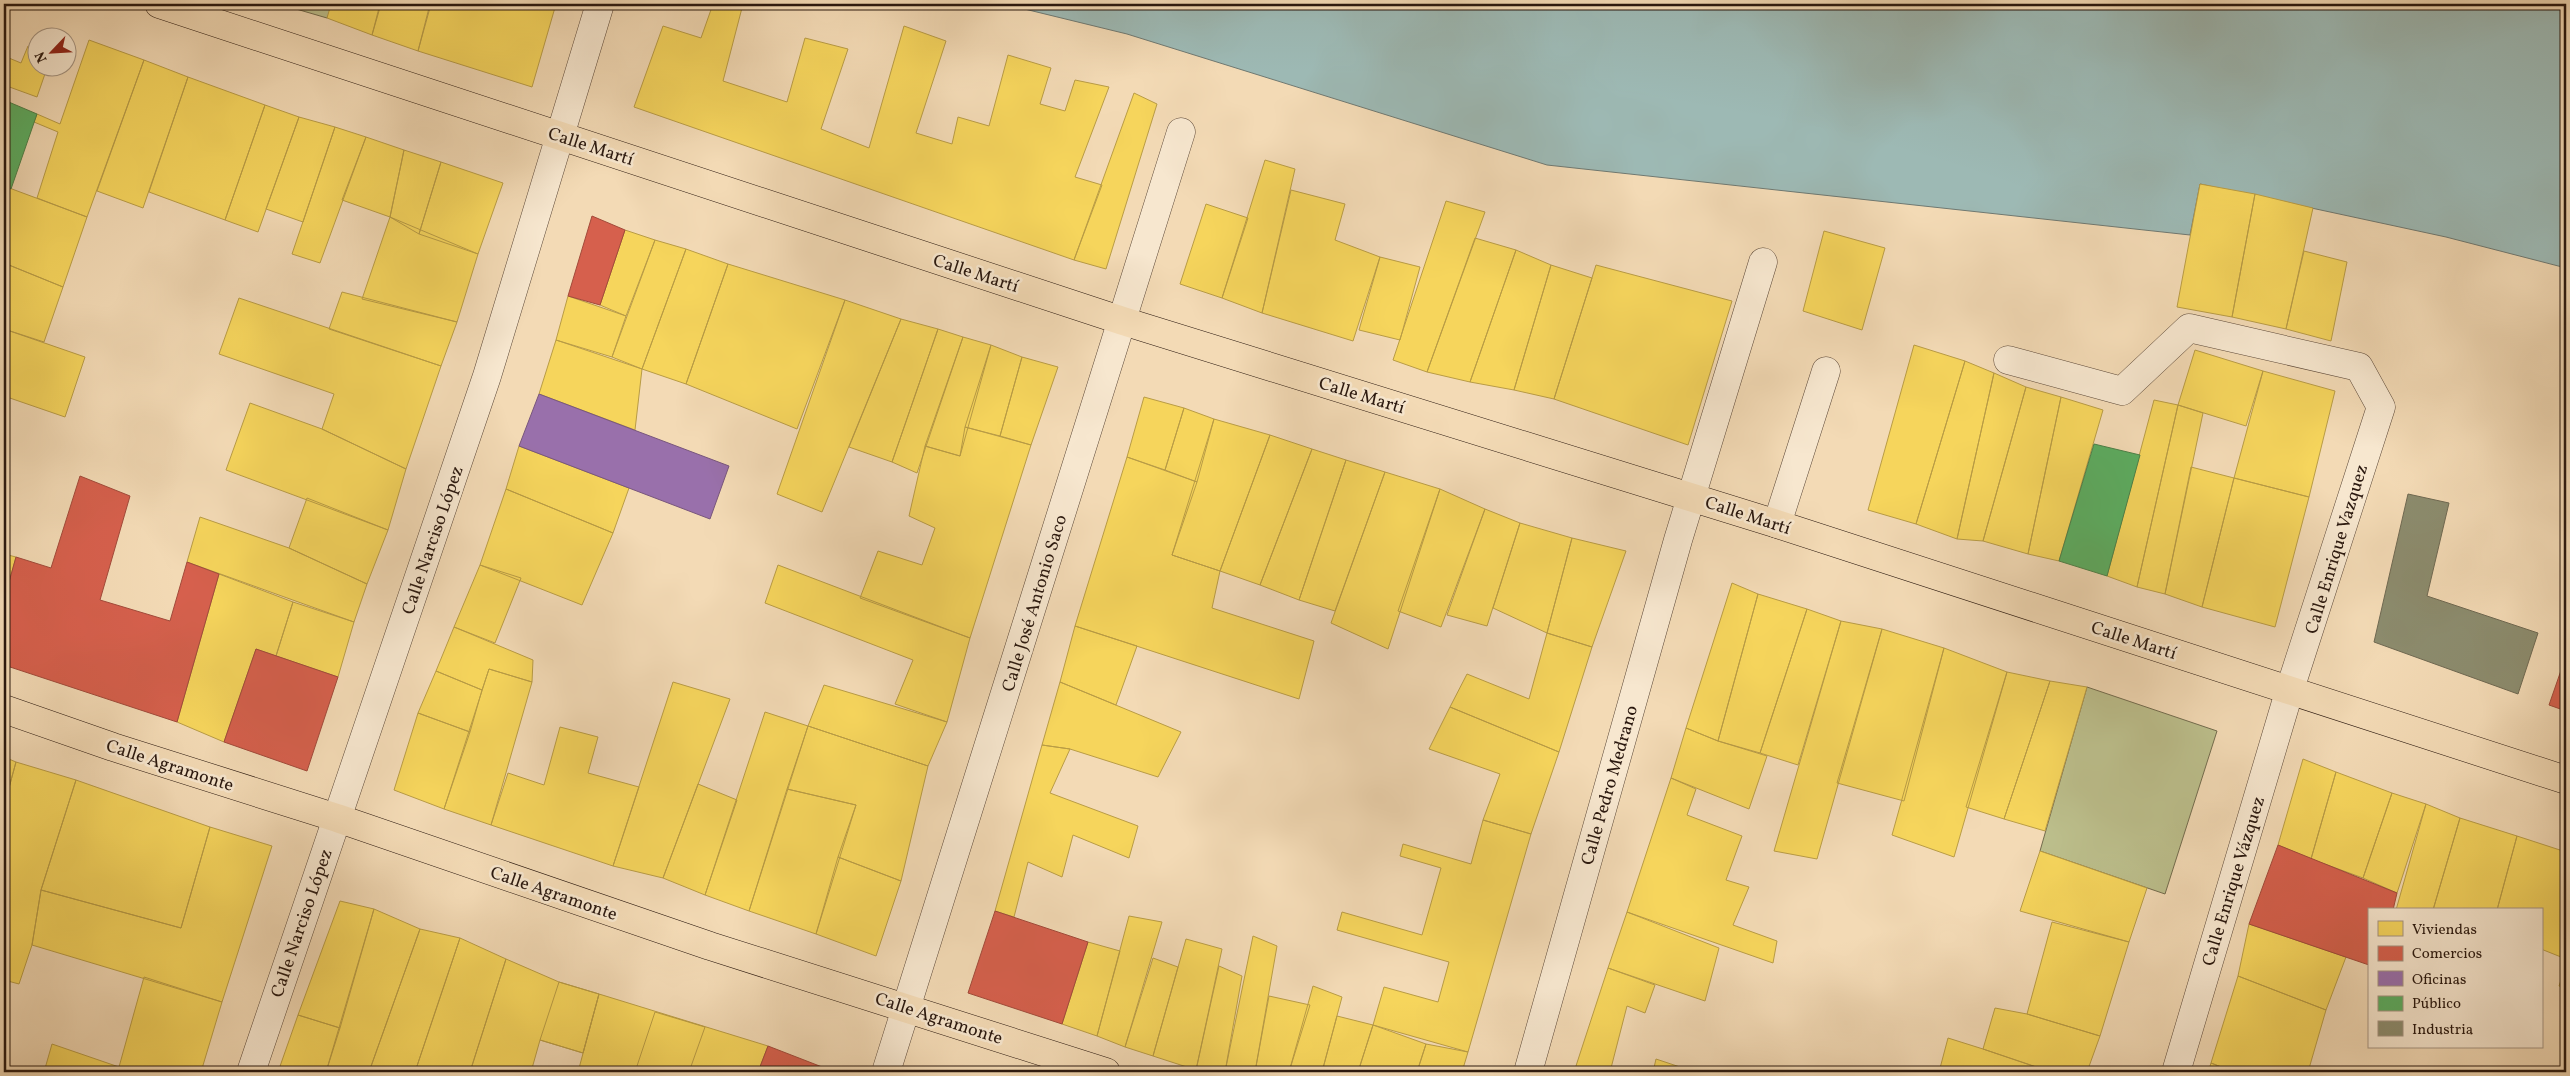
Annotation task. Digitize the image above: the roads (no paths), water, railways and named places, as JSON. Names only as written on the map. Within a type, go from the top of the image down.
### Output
[{"type":"main road","name":"Calle Martí","points":[[159,4],[1123,321],[1777,524],[2566,780]]},
{"type":"main road","name":"Calle Agramonte","points":[[4,709],[113,747],[337,818],[710,946],[907,1007],[1106,1072]]},
{"type":"street","name":"Calle Narciso López","points":[[251,1072],[484,385],[600,4]]},
{"type":"street","name":"Calle José Antonio Saco","points":[[886,1072],[1181,132]]},
{"type":"street","name":"Calle Pedro Medrano","points":[[1528,1072],[1691,497],[1763,262]]},
{"type":"street","name":"Calle Enrique Vazquez","points":[[2008,360],[2122,391],[2189,328],[2359,367],[2381,407],[2290,689]]},
{"type":"street","points":[[1777,524],[1826,371]]},
{"type":"street","name":"Calle Enrique Vázquez","points":[[2176,1072],[2290,689]]},
{"type":"water","points":[[1004,4],[2566,4],[2566,268],[2446,237],[2200,184],[2190,235],[1547,165],[1127,34]]}]
